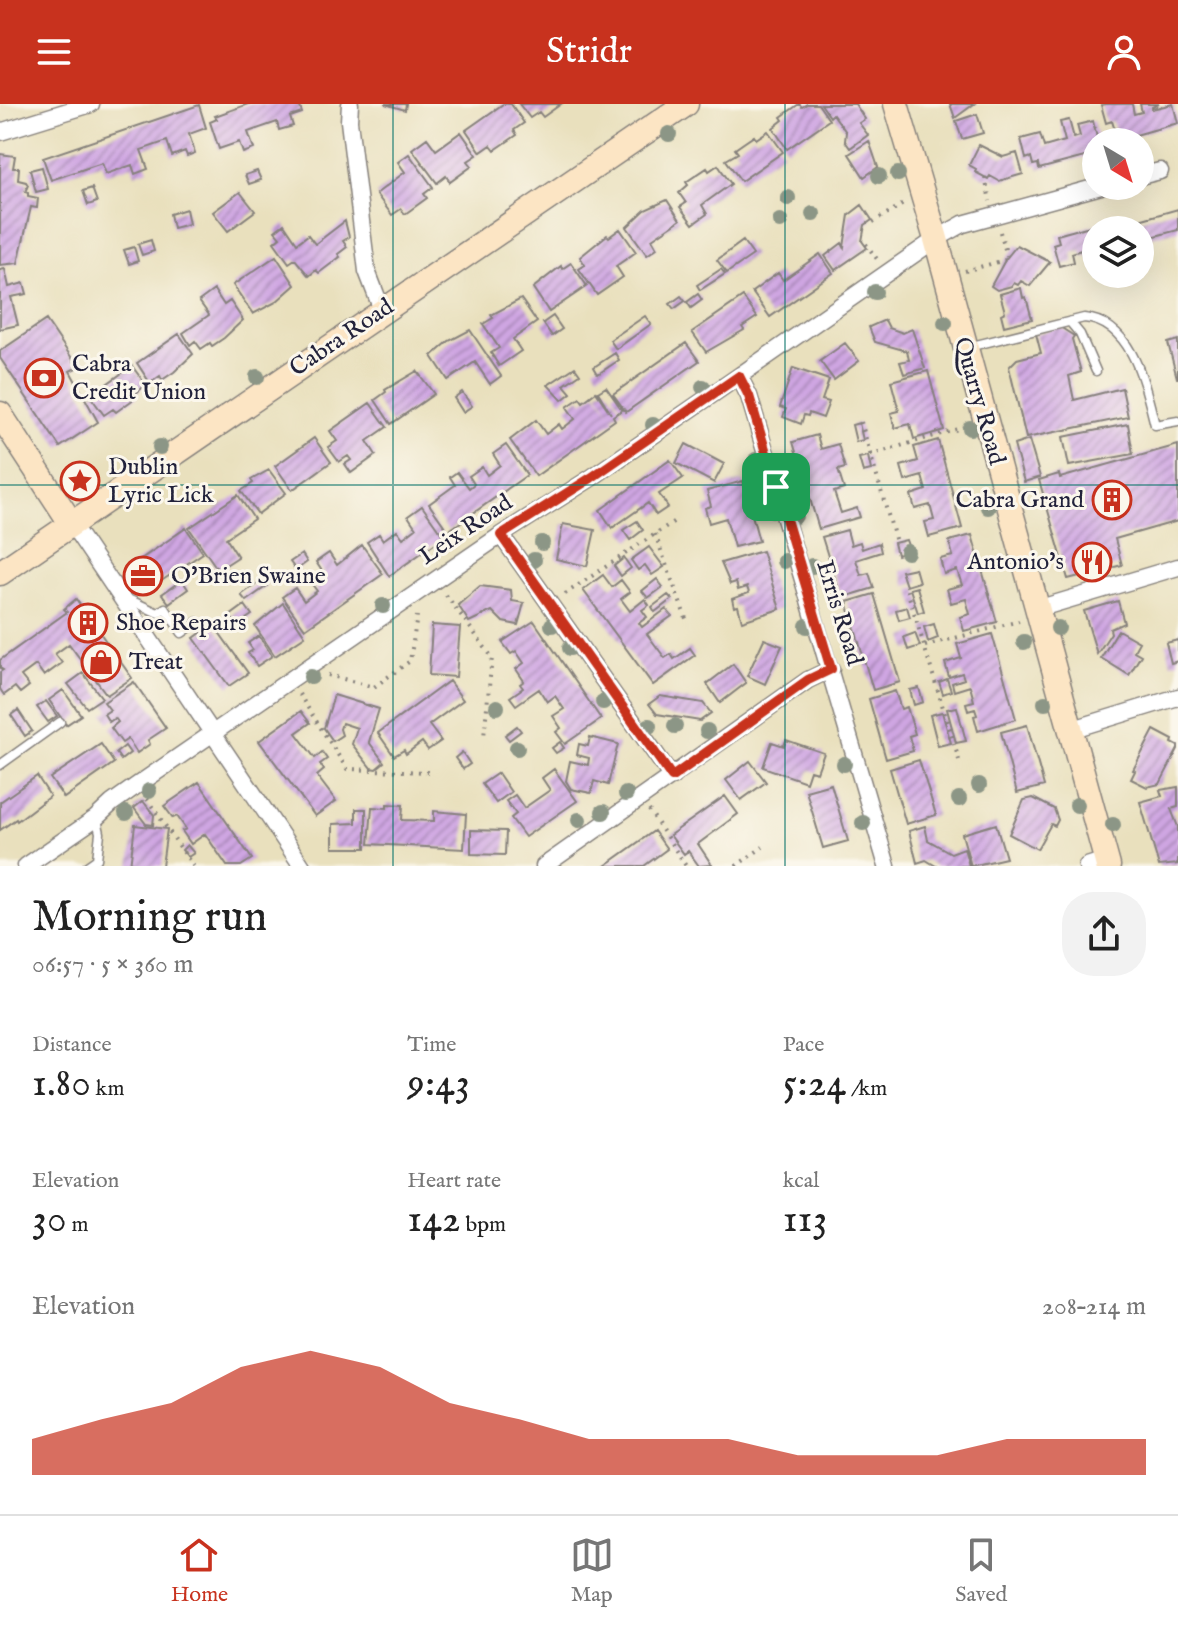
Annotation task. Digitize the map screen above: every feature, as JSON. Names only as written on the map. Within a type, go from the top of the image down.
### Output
[{"type":"street","points":[[0,132],[91,104]]},
{"type":"street","points":[[350,104],[349,121],[367,271],[382,310]]},
{"type":"street","name":"Cabra Road","points":[[0,573],[686,104]]},
{"type":"street","name":"Quarry Road","points":[[896,104],[1070,730],[1100,864]]},
{"type":"street","points":[[1154,172],[1160,171]]},
{"type":"street","points":[[936,239],[963,224],[1082,191]]},
{"type":"street","name":"Leix Road","points":[[26,866],[136,786],[501,535],[591,478],[936,239]]},
{"type":"street","name":"Erris Road","points":[[739,376],[749,396],[887,866]]},
{"type":"street","points":[[0,414],[302,866]]},
{"type":"street","points":[[501,535],[672,777]]},
{"type":"street","points":[[1038,612],[1178,567]]},
{"type":"street","points":[[544,866],[808,680],[831,669]]},
{"type":"street","points":[[1070,730],[1178,697]]},
{"type":"lane","points":[[963,348],[1084,318],[1098,319],[1114,331],[1142,373],[1155,425],[1178,421]]},
{"type":"lane","points":[[1070,322],[1080,334],[1096,371]]},
{"type":"lane","points":[[119,595],[158,613],[165,608],[182,633],[197,622]]},
{"type":"lane","points":[[0,765],[60,722]]},
{"type":"lane","points":[[87,866],[97,859],[100,833],[96,818]]},
{"type":"path","points":[[873,222],[900,204],[923,197]]},
{"type":"path","points":[[945,277],[1006,258],[994,215]]},
{"type":"path","points":[[870,455],[984,421]]},
{"type":"path","points":[[861,422],[896,542]]},
{"type":"path","points":[[550,604],[676,520]]},
{"type":"path","points":[[655,534],[688,624]]},
{"type":"path","points":[[434,581],[492,657],[484,737]]},
{"type":"path","points":[[907,590],[959,760]]},
{"type":"path","points":[[925,646],[1038,612]]},
{"type":"path","points":[[326,675],[374,687],[410,661],[417,616]]},
{"type":"path","points":[[290,680],[347,769],[428,772]]},
{"type":"path","points":[[136,786],[193,866]]},
{"type":"path","points":[[641,798],[686,866]]},
{"type":"path","points":[[736,866],[763,847]]},
{"type":"building","points":[[248,104],[299,104],[302,113],[290,117],[293,126],[279,130],[277,122],[248,132],[254,149],[243,153],[239,142],[219,149],[210,122],[217,119],[215,116]]},
{"type":"building","points":[[385,104],[406,104],[405,110]]},
{"type":"building","points":[[503,104],[511,104],[524,123],[514,130],[517,135],[495,150],[491,145],[481,152],[466,130]]},
{"type":"building","points":[[519,104],[561,104],[543,117],[539,112],[530,118]]},
{"type":"building","points":[[799,104],[802,107],[818,104],[829,120],[787,149],[773,128],[783,120],[781,117]]},
{"type":"building","points":[[821,104],[855,104],[865,119],[859,123],[868,135],[850,148],[845,141],[846,132]]},
{"type":"building","points":[[950,104],[974,104],[955,118]]},
{"type":"building","points":[[1132,104],[1134,114],[1142,112],[1140,104],[1159,104],[1152,109],[1173,104],[1178,123],[1154,130],[1114,128],[1112,121],[1106,123],[1101,105]]},
{"type":"building","points":[[199,105],[206,128],[189,134],[195,153],[187,156],[185,151],[172,156],[167,141],[141,150],[148,169],[135,174],[132,165],[106,174],[102,163],[51,180],[43,158]]},
{"type":"building","points":[[977,114],[983,133],[962,139],[956,121]]},
{"type":"building","points":[[1069,120],[1074,138],[1080,136],[1077,125],[1093,121],[1095,128],[1082,128],[1082,158],[1039,169],[1038,164],[1033,165],[1031,157],[1026,159],[1021,139],[1040,134],[1044,147],[1065,141],[1060,122]]},
{"type":"building","points":[[768,131],[783,152],[741,181],[726,160],[738,153],[735,149],[745,142]]},
{"type":"building","points":[[461,132],[477,155],[468,161],[472,166],[450,182],[446,176],[437,183],[412,149],[427,138],[436,150]]},
{"type":"building","points":[[869,141],[878,167],[864,177],[849,154]]},
{"type":"building","points":[[979,145],[1003,157],[1017,153],[1023,174],[999,181],[975,172],[976,169],[969,165]]},
{"type":"building","points":[[0,154],[15,156],[13,168],[19,168],[18,180],[28,185],[25,192],[28,196],[38,198],[37,208],[31,207],[18,263],[0,265]]},
{"type":"building","points":[[409,154],[433,187],[424,194],[427,198],[405,214],[401,209],[392,215],[376,194],[405,172],[398,162]]},
{"type":"building","points":[[718,165],[731,184],[702,205],[707,214],[693,224],[680,207],[686,203],[679,193],[688,185],[686,182],[707,168],[709,171]]},
{"type":"building","points":[[42,167],[48,189],[36,192],[30,170]]},
{"type":"building","points":[[257,171],[261,180],[249,184],[245,175]]},
{"type":"building","points":[[92,188],[97,202],[88,205],[83,191]]},
{"type":"building","points":[[240,192],[255,211],[228,231],[213,212]]},
{"type":"building","points":[[667,200],[680,220],[652,239],[657,248],[647,255],[627,227],[645,210]]},
{"type":"building","points":[[862,205],[872,220],[865,225],[862,241],[867,248],[835,270],[825,256],[842,243],[844,247],[849,215]]},
{"type":"building","points":[[186,209],[189,224],[173,228],[170,214]]},
{"type":"building","points":[[1178,209],[1178,230],[1154,236],[1153,216]]},
{"type":"building","points":[[345,221],[349,237],[343,241],[347,247],[338,254],[340,257],[319,273],[316,270],[309,276],[295,259],[289,263],[274,242],[280,237],[275,231],[284,224],[297,243],[308,235],[315,244]]},
{"type":"building","points":[[1082,228],[1082,254],[1081,250],[1072,253],[1074,262],[1059,266],[1053,244],[1059,242],[1057,235]]},
{"type":"building","points":[[620,229],[636,252],[616,266],[623,277],[597,295],[579,269],[585,265],[580,257],[607,235],[609,237]]},
{"type":"building","points":[[151,240],[154,251],[142,255],[138,244]]},
{"type":"building","points":[[743,241],[753,255],[727,273],[717,260]]},
{"type":"building","points":[[1017,245],[1050,262],[1030,286],[1021,281],[1018,285],[1014,283],[997,290],[991,286]]},
{"type":"building","points":[[134,247],[138,261],[129,264],[124,250]]},
{"type":"building","points":[[820,254],[833,273],[770,317],[752,292],[778,273],[783,280]]},
{"type":"building","points":[[276,256],[295,285],[276,302],[253,314],[233,285]]},
{"type":"building","points":[[571,263],[587,286],[549,312],[533,288],[561,266],[562,269]]},
{"type":"building","points":[[5,269],[9,287],[24,283],[27,294],[11,297],[18,325],[0,329],[0,270]]},
{"type":"building","points":[[721,269],[725,274],[700,290],[697,285]]},
{"type":"building","points":[[1021,288],[1032,319],[1004,326],[1001,314],[1005,312],[1000,294]]},
{"type":"building","points":[[214,290],[224,305],[230,301],[243,320],[224,338],[201,349],[195,341],[190,345],[183,333],[209,315],[199,301]]},
{"type":"building","points":[[698,294],[702,300],[691,308],[687,302]]},
{"type":"building","points":[[681,296],[685,301],[674,309],[670,304]]},
{"type":"building","points":[[743,297],[757,317],[742,327],[744,330],[706,352],[692,332]]},
{"type":"building","points":[[521,299],[537,322],[513,339],[521,351],[499,366],[491,353],[499,348],[483,324],[493,318],[491,315]]},
{"type":"building","points":[[553,316],[562,329],[552,336],[543,323]]},
{"type":"building","points":[[645,316],[651,324],[616,349],[610,340]]},
{"type":"building","points":[[46,320],[78,367],[70,371],[98,422],[60,447],[0,358],[0,351]]},
{"type":"building","points":[[885,320],[889,328],[903,333],[912,329],[925,368],[904,374],[900,362],[909,360],[907,351],[875,342],[869,327]]},
{"type":"building","points":[[1060,327],[1074,336],[1072,339],[1081,372],[1069,376],[1074,400],[1122,388],[1128,417],[1026,438],[1009,367],[1017,359],[1041,353],[1036,334]]},
{"type":"building","points":[[470,330],[501,376],[490,384],[475,362],[448,380],[432,356],[449,341]]},
{"type":"building","points":[[179,334],[193,354],[174,372],[150,383],[137,363]]},
{"type":"building","points":[[1178,340],[1178,378],[1177,378],[1168,343]]},
{"type":"building","points":[[686,343],[699,361],[626,412],[613,394]]},
{"type":"building","points":[[845,343],[859,361],[834,380],[820,361]]},
{"type":"building","points":[[615,353],[619,360],[598,374],[594,367]]},
{"type":"building","points":[[132,366],[146,385],[136,393],[138,396],[116,412],[113,409],[104,415],[90,396]]},
{"type":"building","points":[[575,367],[580,374],[564,385],[571,393],[562,400],[548,385]]},
{"type":"building","points":[[793,368],[829,380],[822,400],[829,402],[823,418],[809,413],[808,416],[804,415],[801,424],[783,417],[786,409],[780,407]]},
{"type":"building","points":[[417,371],[434,394],[391,424],[375,400],[385,390]]},
{"type":"building","points":[[928,371],[944,430],[914,439],[910,424],[895,428],[891,413],[899,411],[891,381]]},
{"type":"building","points":[[606,387],[622,410],[613,416],[615,420],[536,476],[510,440],[536,420],[546,434],[559,424],[562,429],[575,419],[567,407],[580,398],[583,402],[596,392],[611,414],[598,392]]},
{"type":"building","points":[[462,392],[472,406],[463,412],[454,398]]},
{"type":"building","points":[[370,403],[387,427],[367,441],[376,455],[351,473],[345,464],[351,460],[348,456],[339,462],[328,447],[337,441],[330,431]]},
{"type":"building","points":[[859,423],[863,440],[856,442],[852,425]]},
{"type":"building","points":[[1128,424],[1133,454],[1069,466],[1063,437]]},
{"type":"building","points":[[817,435],[821,449],[838,444],[845,468],[838,470],[844,489],[834,492],[841,513],[857,508],[860,517],[819,529],[793,442]]},
{"type":"building","points":[[314,438],[331,462],[292,490],[275,466]]},
{"type":"building","points":[[938,440],[962,528],[929,537],[925,522],[934,520],[930,505],[915,509],[911,495],[926,490],[922,476],[905,481],[901,466],[918,461],[914,447]]},
{"type":"building","points":[[1029,440],[1040,477],[1024,482],[1014,445]]},
{"type":"building","points":[[686,444],[724,464],[714,483],[676,463]]},
{"type":"building","points":[[506,445],[527,475],[448,531],[429,504],[455,485],[450,477],[457,472],[469,488],[474,484],[469,476],[482,467],[487,475],[500,465],[493,454]]},
{"type":"building","name":"Cabra Grand","points":[[1178,445],[1178,521],[1115,539],[1122,565],[1068,579],[1039,480],[1059,474],[1060,478]]},
{"type":"building","points":[[868,456],[871,470],[863,472],[859,458]]},
{"type":"building","points":[[670,460],[683,478],[659,494],[668,507],[656,515],[648,503],[612,528],[600,510]]},
{"type":"building","points":[[269,470],[286,493],[258,514],[241,491],[253,483],[251,480]]},
{"type":"building","points":[[743,481],[759,541],[734,547],[726,518],[709,523],[705,508],[711,506],[707,491]]},
{"type":"building","points":[[238,495],[254,519],[226,538],[238,557],[218,570],[189,528]]},
{"type":"building","points":[[422,506],[444,537],[389,576],[367,542],[379,534],[383,540],[397,530],[403,538],[416,528],[408,516]]},
{"type":"building","points":[[637,521],[643,530],[630,540],[623,530]]},
{"type":"building","points":[[563,524],[595,530],[587,566],[556,559]]},
{"type":"building","points":[[186,528],[203,553],[145,592],[128,568]]},
{"type":"building","points":[[847,530],[851,545],[860,542],[862,549],[879,543],[881,552],[856,560],[861,575],[869,573],[874,588],[841,598],[822,537]]},
{"type":"building","points":[[972,535],[997,622],[964,631],[960,617],[970,614],[966,599],[951,603],[947,589],[962,585],[957,570],[944,574],[940,559],[953,556],[949,541]]},
{"type":"building","points":[[906,540],[910,551],[897,555],[894,543]]},
{"type":"building","points":[[362,545],[383,574],[305,629],[282,597],[295,588],[304,601],[317,591],[311,583],[324,574],[316,562],[329,553],[337,565]]},
{"type":"building","points":[[649,547],[664,567],[652,575],[645,565],[638,570],[631,560]]},
{"type":"building","points":[[762,551],[780,609],[742,621],[738,606],[734,607],[732,599],[749,593],[747,587],[738,590],[736,582],[730,584],[721,563]]},
{"type":"building","points":[[302,554],[307,562],[296,570],[290,562]]},
{"type":"building","points":[[624,558],[631,568],[621,576],[614,566]]},
{"type":"building","points":[[915,568],[919,582],[906,586],[901,571]]},
{"type":"building","points":[[603,575],[612,587],[621,580],[630,592],[621,599],[630,611],[645,599],[649,605],[642,610],[647,617],[639,623],[642,627],[666,609],[672,616],[647,634],[665,658],[671,654],[674,659],[690,648],[695,655],[653,685],[583,590]]},
{"type":"building","points":[[657,579],[663,587],[648,598],[642,591]]},
{"type":"building","points":[[182,580],[188,589],[169,603],[162,594]]},
{"type":"building","points":[[262,580],[267,586],[246,601],[241,595]]},
{"type":"building","points":[[480,586],[511,590],[512,601],[524,603],[518,625],[503,622],[492,611],[469,622],[458,605]]},
{"type":"building","points":[[917,587],[924,611],[918,613],[910,589]]},
{"type":"building","points":[[874,594],[900,682],[873,690],[847,602]]},
{"type":"building","points":[[668,595],[672,599],[655,612],[652,607]]},
{"type":"building","points":[[76,599],[132,678],[107,695],[69,644],[55,654],[62,663],[44,676],[36,665],[21,676],[29,686],[20,693],[15,687],[4,695],[0,689],[0,672],[3,670],[0,660],[67,612],[64,609]]},
{"type":"building","points":[[1118,601],[1124,623],[1110,629],[1111,633],[1097,654],[1084,611]]},
{"type":"building","points":[[283,603],[305,636],[275,656],[255,626]]},
{"type":"building","points":[[245,605],[252,615],[237,625],[230,616]]},
{"type":"building","points":[[907,607],[910,617],[899,620],[896,610]]},
{"type":"building","points":[[534,621],[601,719],[565,744],[556,732],[561,728],[553,716],[564,709],[555,696],[547,702],[539,689],[516,705],[510,697],[523,688],[520,684],[524,681],[516,669],[524,663],[516,651],[511,654],[502,642]]},
{"type":"building","points":[[213,624],[248,673],[229,686],[194,638]]},
{"type":"building","points":[[934,624],[938,638],[928,642],[924,627]]},
{"type":"building","points":[[432,625],[460,627],[456,677],[429,675]]},
{"type":"building","points":[[1118,630],[1139,642],[1134,651],[1141,655],[1129,675],[1101,658]]},
{"type":"building","points":[[915,633],[920,646],[908,650],[904,637]]},
{"type":"building","points":[[992,634],[1016,719],[978,731],[975,709],[968,711],[966,703],[974,701],[970,686],[954,691],[952,683],[964,679],[962,673],[949,677],[945,663],[961,658],[957,644]]},
{"type":"building","points":[[259,636],[272,656],[257,666],[248,653],[253,650],[248,643]]},
{"type":"building","points":[[764,639],[782,646],[765,684],[747,676]]},
{"type":"building","points":[[1178,640],[1178,661],[1171,663],[1166,643]]},
{"type":"building","points":[[733,664],[746,683],[720,703],[707,684]]},
{"type":"building","points":[[83,673],[102,698],[87,708],[68,684]]},
{"type":"building","points":[[947,679],[951,691],[943,694],[939,682]]},
{"type":"building","points":[[449,681],[463,700],[429,725],[441,741],[428,750],[422,742],[406,754],[404,750],[394,756],[378,733]]},
{"type":"building","points":[[134,682],[166,728],[148,740],[150,744],[137,753],[128,739],[122,743],[111,728],[118,722],[115,718],[109,722],[104,714],[110,710],[104,702]]},
{"type":"building","points":[[919,688],[923,702],[914,705],[910,690]]},
{"type":"building","points":[[63,690],[81,715],[66,725],[49,700]]},
{"type":"building","points":[[895,691],[901,709],[907,707],[915,734],[909,736],[913,751],[886,759],[869,699]]},
{"type":"building","points":[[334,695],[379,709],[369,742],[384,762],[376,769],[371,768],[352,744],[357,728],[342,723],[342,735],[333,741],[324,728]]},
{"type":"building","points":[[660,696],[703,703],[711,713],[700,721],[657,714],[649,704]]},
{"type":"building","points":[[46,701],[57,716],[48,722],[37,707]]},
{"type":"building","points":[[957,707],[966,741],[956,743],[947,709]]},
{"type":"building","points":[[18,710],[32,731],[25,736],[11,715]]},
{"type":"building","points":[[301,711],[310,723],[296,733],[315,758],[322,752],[327,759],[320,764],[324,770],[317,776],[336,801],[315,816],[259,741]]},
{"type":"building","points":[[942,712],[951,743],[938,746],[930,715]]},
{"type":"building","points":[[1027,725],[1044,786],[1017,793],[1001,732]]},
{"type":"building","points":[[517,726],[521,731],[509,740],[505,735]]},
{"type":"building","points":[[1154,730],[1173,740],[1178,749],[1160,784],[1147,787],[1131,779]]},
{"type":"building","points":[[590,737],[618,744],[608,785],[594,781],[591,793],[571,789],[566,781],[570,761],[588,765],[589,758],[577,755],[579,744],[588,746]]},
{"type":"building","points":[[786,740],[824,753],[817,772],[810,770],[806,782],[763,767],[772,742],[784,746]]},
{"type":"building","points":[[560,742],[564,748],[556,753],[552,748]]},
{"type":"building","points":[[101,744],[114,763],[64,798],[50,778]]},
{"type":"building","points":[[125,746],[130,753],[121,760],[116,753]]},
{"type":"building","points":[[462,752],[470,764],[463,769],[455,758]]},
{"type":"building","points":[[919,760],[936,815],[906,824],[890,769]]},
{"type":"building","points":[[750,761],[766,782],[741,800],[726,780]]},
{"type":"building","points":[[554,769],[577,801],[525,837],[511,818],[516,814],[506,801],[515,795],[524,808],[550,790],[542,778]]},
{"type":"building","points":[[498,773],[511,792],[496,803],[482,784]]},
{"type":"building","points":[[37,776],[50,796],[0,830],[0,802]]},
{"type":"building","points":[[199,782],[252,859],[241,866],[227,866],[205,834],[191,844],[177,816],[173,818],[164,806]]},
{"type":"building","points":[[831,784],[848,841],[823,848],[806,791]]},
{"type":"building","points":[[1178,787],[1178,807],[1171,809],[1178,827],[1178,864],[1159,866],[1140,802],[1162,796],[1160,790]]},
{"type":"building","points":[[725,796],[738,814],[698,844],[712,865],[699,866],[688,851],[684,854],[670,835]]},
{"type":"building","points":[[1033,798],[1054,809],[1058,820],[1055,826],[1051,824],[1037,849],[1009,834],[1024,800]]},
{"type":"building","points":[[143,801],[154,815],[153,825],[146,824],[134,808]]},
{"type":"building","points":[[387,804],[403,805],[402,820],[434,821],[434,811],[466,814],[464,849],[369,844],[372,807],[387,808]]},
{"type":"building","points":[[356,809],[366,809],[366,848],[333,848],[333,824],[356,823]]},
{"type":"building","points":[[996,824],[1006,858],[971,866],[962,834]]},
{"type":"building","points":[[135,825],[167,829],[162,866],[130,866]]},
{"type":"building","points":[[925,826],[928,840],[951,853],[964,848],[969,866],[936,866],[926,860],[917,863],[909,831]]},
{"type":"building","points":[[471,830],[506,831],[505,855],[471,854]]},
{"type":"building","points":[[654,831],[667,849],[644,866],[605,866]]},
{"type":"building","points":[[187,845],[194,853],[188,857],[182,850]]},
{"type":"place","name":"Cabra Credit Union","points":[[44,378]]},
{"type":"place","name":"Dublin Lyric Lick","points":[[80,481]]},
{"type":"place","name":"Cabra Grand","points":[[1112,500]]},
{"type":"place","name":"Antonio's","points":[[1092,562]]},
{"type":"place","name":"O'Brien Swaine","points":[[143,576]]},
{"type":"place","name":"Shoe Repairs","points":[[88,623]]},
{"type":"place","name":"Treat","points":[[101,662]]},
{"type":"route","points":[[739,376],[749,396],[776,487],[831,669],[808,680],[672,777],[501,535],[591,478],[739,376]]}]
